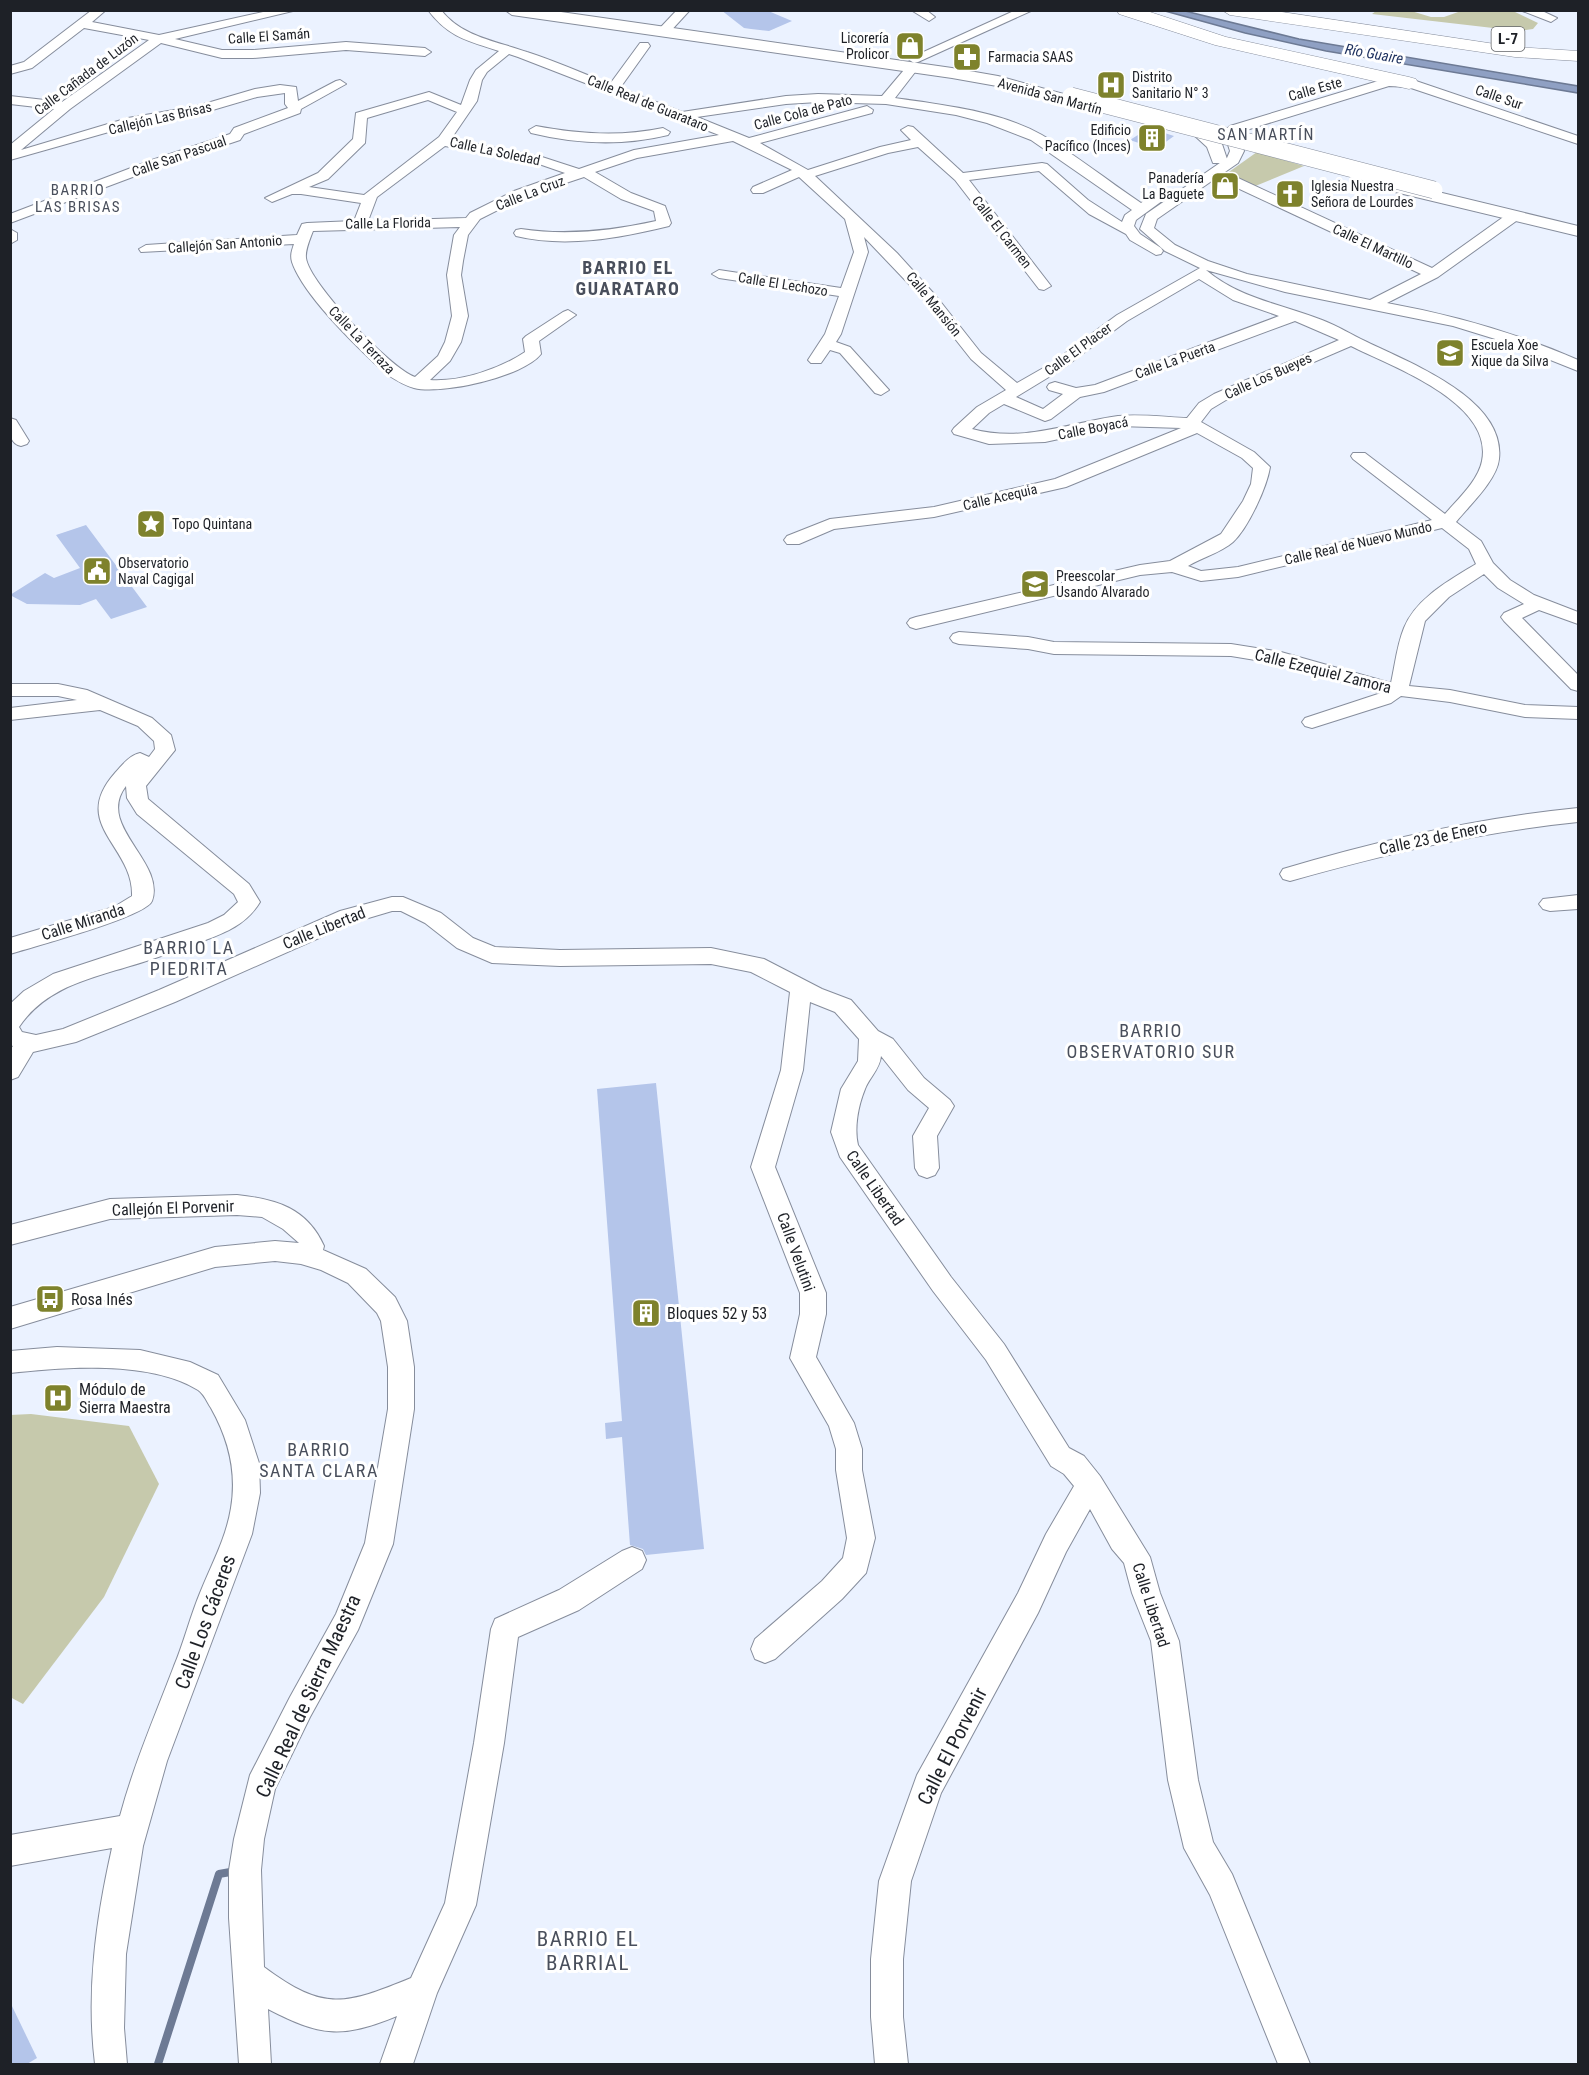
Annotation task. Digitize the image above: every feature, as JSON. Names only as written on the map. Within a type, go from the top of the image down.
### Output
[{"type":"highway","points":[[1125,10],[1188,32],[1409,83]]},
{"type":"highway","name":"L-7","points":[[1230,10],[1515,52],[1578,56]]},
{"type":"highway","name":"L-7","points":[[1307,10],[1578,48]]},
{"type":"highway","points":[[1438,29],[1578,41]]},
{"type":"highway","points":[[1515,52],[1578,64]]},
{"type":"highway","points":[[1341,68],[1371,80],[1371,88]]},
{"type":"main road","name":"Avenida San Martín","points":[[512,10],[914,63],[1054,86],[1433,196],[1578,223]]},
{"type":"main road","name":"Avenida San Martín","points":[[552,10],[666,29]]},
{"type":"main road","name":"Avenida San Martín","points":[[992,77],[1203,136],[1232,138]]},
{"type":"main road","points":[[992,77],[1054,91],[1510,211]]},
{"type":"main road","points":[[1203,136],[1215,144],[1216,166]]},
{"type":"main road","name":"Avenida San Martín","points":[[1510,211],[1578,231]]},
{"type":"street","points":[[10,70],[28,64],[100,10]]},
{"type":"street","name":"Calle Cañada de Luzón","points":[[10,152],[32,137],[66,106],[158,39],[291,10]]},
{"type":"street","name":"Calle Real de Guarataro","points":[[434,10],[446,25],[462,35],[508,49],[748,142],[804,173],[851,215]]},
{"type":"street","points":[[666,29],[684,10]]},
{"type":"street","points":[[917,10],[929,17]]},
{"type":"street","points":[[886,100],[914,63],[1027,10]]},
{"type":"street","points":[[1526,10],[1551,18]]},
{"type":"street","name":"Calle El Samán","points":[[82,24],[222,54],[262,53],[335,46],[425,52]]},
{"type":"street","points":[[612,89],[644,46]]},
{"type":"street","name":"Calle La Soledad","points":[[360,224],[368,200],[378,189],[442,141],[466,110],[482,70],[508,49]]},
{"type":"street","name":"Calle Este","points":[[1232,138],[1246,124],[1388,82],[1409,83]]},
{"type":"street","name":"Calle Sur","points":[[1409,83],[1578,140]]},
{"type":"street","name":"Calle San Pascual","points":[[10,219],[235,137],[239,131],[295,110],[294,108],[340,84]]},
{"type":"street","name":"Callejón Las Brisas","points":[[10,158],[128,122],[199,110],[272,90],[292,90],[291,104],[294,108]]},
{"type":"street","points":[[368,200],[302,190],[276,197],[315,181],[336,166],[341,157],[360,140],[361,116],[429,96],[453,108],[466,110]]},
{"type":"street","points":[[681,116],[800,98],[886,100],[974,115],[1036,137],[1140,209]]},
{"type":"street","points":[[10,100],[66,106]]},
{"type":"street","name":"Calle Cola de Pato","points":[[748,142],[867,110]]},
{"type":"street","points":[[536,130],[571,136],[623,138],[700,124]]},
{"type":"street","name":"Calle El Carmen","points":[[908,129],[960,177],[1044,286]]},
{"type":"street","name":"Calle La Cruz","points":[[470,222],[483,211],[507,199],[643,151],[733,137]]},
{"type":"street","points":[[1130,231],[1128,223],[1140,209],[1236,156],[1232,138]]},
{"type":"street","name":"Calle La Soledad","points":[[442,141],[542,161],[583,173],[626,196],[660,209],[664,223],[628,232],[545,238],[521,233]]},
{"type":"street","points":[[758,190],[804,173],[921,142]]},
{"type":"street","points":[[1216,166],[1151,217],[1147,229],[1151,234],[1190,257],[1223,271],[1342,302]]},
{"type":"street","name":"Calle El Martillo","points":[[1216,166],[1433,274]]},
{"type":"street","name":"Calle El Carmen","points":[[960,177],[1042,167],[1091,210],[1111,223],[1130,231],[1156,251],[1200,272]]},
{"type":"street","points":[[43,198],[113,180]]},
{"type":"street","points":[[1369,307],[1433,274],[1510,211]]},
{"type":"street","points":[[816,360],[833,334],[861,252],[851,215]]},
{"type":"street","name":"Calle Mansión","points":[[851,215],[911,276],[1010,394],[1045,416],[1075,393]]},
{"type":"street","points":[[417,384],[445,358],[456,332],[460,316],[455,291],[456,261],[461,235],[470,222]]},
{"type":"street","name":"Calle La Florida","points":[[305,233],[360,224],[470,222]]},
{"type":"street","points":[[10,233],[10,240]]},
{"type":"street","name":"Calle La Terraza","points":[[305,233],[299,261],[322,297],[384,367],[401,379],[417,384],[444,386],[510,367],[533,354],[531,339],[568,315]]},
{"type":"street","name":"Callejón San Antonio","points":[[146,249],[305,233]]},
{"type":"street","points":[[1200,272],[1247,288],[1342,302],[1483,329],[1578,366]]},
{"type":"street","name":"Calle El Placer","points":[[960,431],[983,410],[1057,366],[1122,318],[1200,272]]},
{"type":"street","name":"Calle Real de Nuevo Mundo","points":[[1174,566],[1201,576],[1238,572],[1447,522],[1490,463],[1492,450],[1484,425],[1449,391],[1407,367],[1313,322],[1223,289],[1200,272]]},
{"type":"street","name":"Calle El Lechozo","points":[[719,274],[847,293]]},
{"type":"street","points":[[1313,322],[1342,302]]},
{"type":"street","points":[[1369,307],[1467,334],[1578,378]]},
{"type":"street","name":"Calle La Puerta","points":[[1055,387],[1075,393],[1098,389],[1293,316]]},
{"type":"street","name":"Calle Los Bueyes","points":[[1196,424],[1205,406],[1351,340]]},
{"type":"street","points":[[827,344],[845,350],[881,390]]},
{"type":"street","name":"Calle Boyacá","points":[[960,431],[989,439],[1045,437],[1119,421],[1196,424]]},
{"type":"street","points":[[10,423],[21,441]]},
{"type":"street","points":[[916,623],[1140,570],[1174,566],[1227,538],[1251,501],[1259,484],[1262,467],[1248,455],[1196,424]]},
{"type":"street","name":"Calle Acequia","points":[[793,540],[830,524],[934,512],[1060,483],[1196,424]]},
{"type":"street","points":[[1359,456],[1447,522],[1480,551],[1485,566],[1496,576],[1538,604],[1578,618]]},
{"type":"street","points":[[1312,722],[1370,705],[1398,690],[1412,629],[1422,613],[1430,604],[1485,566]]},
{"type":"street","points":[[1538,604],[1510,617],[1578,684]]},
{"type":"street","name":"Calle Ezequiel Zamora","points":[[959,638],[1028,643],[1054,648],[1231,650],[1281,658],[1356,681],[1398,690],[1526,711],[1578,712]]},
{"type":"street","points":[[10,690],[72,692],[140,719],[164,739],[165,750],[136,785],[138,802],[237,884],[249,902],[238,916],[204,933],[50,986],[27,1000],[10,1022]]},
{"type":"street","points":[[10,714],[59,707],[103,706]]},
{"type":"street","name":"Calle Miranda","points":[[10,945],[121,912],[142,900],[143,885],[107,809],[110,794],[144,754],[155,732]]},
{"type":"street","name":"Calle 23 de Enero","points":[[1290,874],[1337,860],[1463,830],[1578,815]]},
{"type":"street","points":[[1550,904],[1578,902]]},
{"type":"street","name":"Calle Libertad","points":[[19,1036],[49,1042],[68,1036],[348,916],[392,904],[403,904],[433,918],[465,943],[492,955],[560,958],[672,955],[722,957],[756,965],[843,1006],[870,1037],[869,1062],[853,1089],[843,1132],[852,1157],[942,1284],[995,1352],[1060,1457],[1074,1465],[1090,1485],[1114,1522],[1122,1540],[1136,1557],[1146,1593],[1165,1641],[1183,1780],[1199,1848],[1221,1885],[1294,2064]]},
{"type":"street","name":"Calle Velutini","points":[[765,1649],[832,1590],[856,1564],[861,1538],[849,1470],[849,1449],[842,1423],[803,1358],[813,1314],[813,1293],[763,1167],[792,1070],[801,988]]},
{"type":"street","points":[[10,1071],[19,1036]]},
{"type":"street","points":[[870,1037],[885,1045],[916,1084],[942,1106],[925,1136],[927,1168]]},
{"type":"street","name":"Callejón El Porvenir","points":[[10,1235],[110,1209],[237,1205],[266,1208],[292,1222],[312,1246],[308,1256]]},
{"type":"street","name":"Calle Real de Sierra Maestra","points":[[10,1318],[215,1257],[275,1251],[308,1256],[328,1262],[357,1276],[386,1305],[394,1321],[401,1366],[401,1409],[379,1544],[363,1578],[348,1620],[300,1707],[261,1786],[249,1839],[245,1870],[245,1918],[255,2064]]},
{"type":"street","name":"Calle Los Cáceres","points":[[10,1362],[47,1358],[129,1360],[164,1365],[187,1373],[210,1384],[235,1424],[245,1450],[248,1484],[241,1525],[203,1620],[192,1659],[148,1773],[123,1866],[110,1942],[106,2030],[111,2064]]},
{"type":"street","name":"Calle El Porvenir","points":[[891,2064],[887,2016],[887,1959],[895,1881],[928,1786],[1028,1603],[1056,1543],[1090,1485]]},
{"type":"street","points":[[397,2064],[422,1990],[460,1905],[489,1743],[505,1629],[569,1600],[632,1560]]},
{"type":"street","points":[[10,1851],[133,1829]]},
{"type":"street","points":[[249,1975],[278,1997],[305,2011],[334,2016],[365,2013],[422,1990]]},
{"type":"green space","points":[[1408,10],[1431,17],[1444,17],[1461,11],[1513,11],[1538,23],[1533,29],[1519,31],[1372,14],[1376,11]]},
{"type":"green space","points":[[1257,152],[1304,166],[1253,187],[1226,174]]},
{"type":"green space","points":[[31,1414],[129,1426],[159,1484],[104,1597],[23,1704],[10,1697],[10,1415]]},
{"type":"water","name":"Río Guaire","points":[[1165,11],[1185,11],[1299,39],[1578,86],[1578,93],[1326,51],[1245,33]]},
{"type":"building","points":[[721,10],[766,10],[792,21],[769,31],[744,28]]},
{"type":"building","name":"Edificio Pacífico (Inces)","points":[[1149,128],[1174,136],[1156,149],[1130,140]]},
{"type":"building","name":"Observatorio Naval Cagigal","points":[[86,525],[147,607],[111,619],[96,599],[80,605],[27,604],[10,595],[45,573],[54,578],[80,568],[56,535]]},
{"type":"building","name":"Bloques 52 y 53","points":[[656,1083],[704,1549],[646,1555],[643,1549],[630,1545],[622,1437],[606,1439],[605,1423],[622,1421],[597,1089]]},
{"type":"building","points":[[10,2002],[37,2058],[27,2064],[10,2064]]},
{"type":"waterway","points":[[158,2064],[219,1874],[236,1871]]},
{"type":"place","name":"Licorería Prolicor","points":[[910,46]]},
{"type":"place","name":"Farmacia SAAS","points":[[967,57]]},
{"type":"place","name":"Distrito Sanitario N° 3","points":[[1111,85]]},
{"type":"place","name":"Edificio Pacífico (Inces)","points":[[1152,138]]},
{"type":"place","name":"Panadería La Baguete","points":[[1225,186]]},
{"type":"place","name":"Iglesia Nuestra Señora de Lourdes","points":[[1290,194]]},
{"type":"place","name":"Escuela Xoe Xique da Silva","points":[[1450,353]]},
{"type":"place","name":"Topo Quintana","points":[[151,524]]},
{"type":"place","name":"Observatorio Naval Cagigal","points":[[97,571]]},
{"type":"place","name":"Preescolar Usando Alvarado","points":[[1035,584]]},
{"type":"place","name":"Rosa Inés","points":[[50,1299]]},
{"type":"place","name":"Bloques 52 y 53","points":[[646,1313]]},
{"type":"place","name":"Módulo de Sierra Maestra","points":[[58,1398]]},
{"type":"district","name":"SAN MARTÍN","points":[[1266,134]]},
{"type":"district","name":"BARRIO LAS BRISAS","points":[[78,198]]},
{"type":"district","name":"BARRIO EL GUARATARO","points":[[628,277]]},
{"type":"district","name":"BARRIO LA PIEDRITA","points":[[189,957]]},
{"type":"district","name":"BARRIO OBSERVATORIO SUR","points":[[1151,1040]]},
{"type":"district","name":"BARRIO SANTA CLARA","points":[[319,1459]]},
{"type":"district","name":"BARRIO EL BARRIAL","points":[[588,1951]]}]
